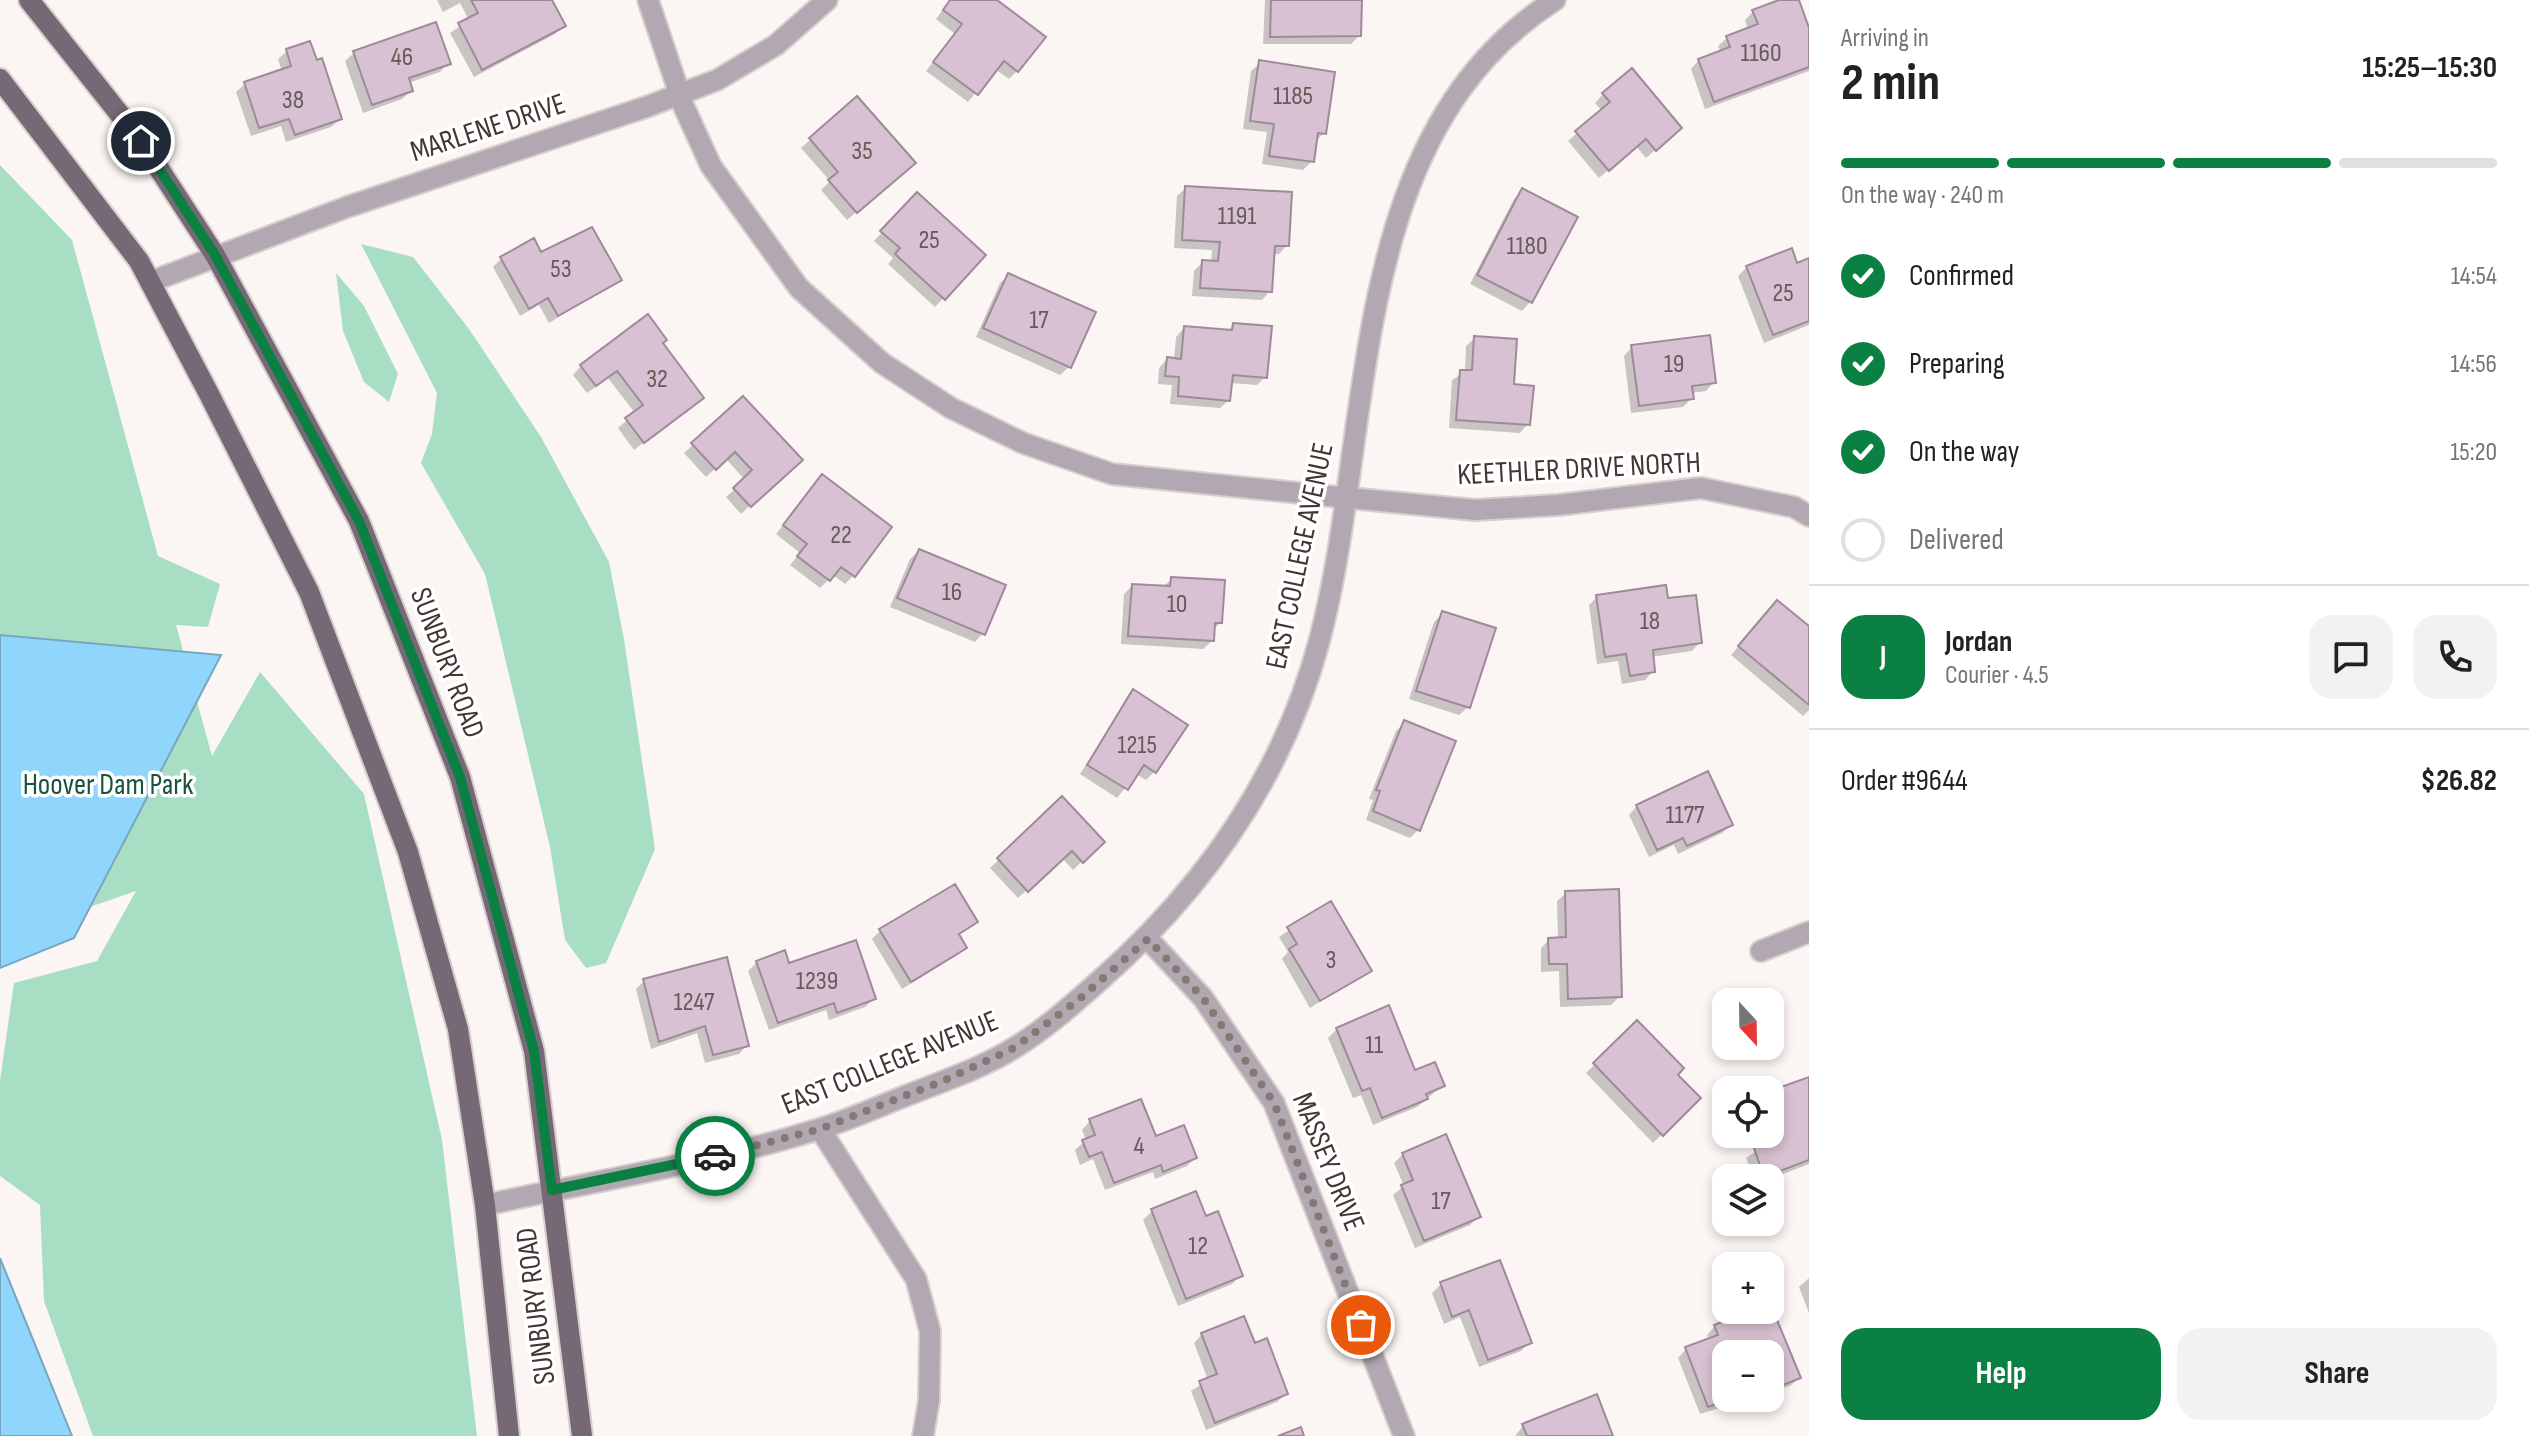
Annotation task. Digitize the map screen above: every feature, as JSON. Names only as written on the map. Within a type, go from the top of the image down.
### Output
[{"type":"main road","name":"SUNBURY ROAD","points":[[29,0],[141,141],[215,255],[359,521],[460,777],[534,1051],[582,1436]]},
{"type":"main road","name":"SUNBURY ROAD","points":[[0,79],[50,140],[139,261],[309,592],[408,852],[458,1029],[485,1205],[509,1436]]},
{"type":"street","name":"KEETHLER DRIVE NORTH","points":[[648,0],[679,93],[711,166],[799,288],[882,363],[951,408],[1023,443],[1112,474],[1475,510],[1558,505],[1701,488],[1794,507],[1809,516]]},
{"type":"street","name":"MARLENE DRIVE","points":[[150,282],[215,255],[717,80],[776,45],[827,0]]},
{"type":"street","name":"EAST COLLEGE AVENUE","points":[[485,1205],[709,1158],[820,1129],[943,1081],[1014,1048],[1077,1001],[1148,939],[1250,810],[1281,748],[1318,644],[1349,498],[1376,294],[1396,225],[1427,145],[1481,64],[1541,4]]},
{"type":"street","points":[[1761,951],[1809,932]]},
{"type":"street","name":"MASSEY DRIVE","points":[[1148,939],[1203,998],[1274,1103],[1404,1436]]},
{"type":"street","points":[[820,1129],[916,1279],[930,1331],[929,1400],[923,1436]]},
{"type":"green space","name":"Hoover Dam Park","points":[[0,165],[72,240],[158,556],[220,584],[208,627],[176,625],[212,756],[260,672],[364,794],[442,1140],[477,1436],[93,1436],[44,1301],[40,1205],[0,1176],[0,1080],[14,983],[97,961],[136,891],[0,938]]},
{"type":"green space","points":[[361,244],[413,257],[469,329],[541,437],[609,562],[624,639],[655,849],[606,963],[586,968],[565,940],[550,847],[485,574],[421,463],[432,434],[437,393]]},
{"type":"green space","points":[[336,273],[364,306],[398,374],[389,402],[364,382],[343,331]]},
{"type":"water","points":[[0,635],[221,655],[74,938],[0,968]]},
{"type":"water","points":[[0,1258],[72,1436],[0,1436]]},
{"type":"building","points":[[471,0],[552,0],[566,26],[482,70],[458,23],[478,13]]},
{"type":"building","points":[[950,0],[997,0],[1046,37],[1018,72],[1004,61],[978,95],[933,62],[962,24],[943,10]]},
{"type":"building","points":[[1271,0],[1362,0],[1361,36],[1270,37]]},
{"type":"building","points":[[1779,0],[1799,0],[1809,28],[1809,67],[1714,102],[1698,59],[1730,47],[1726,36],[1758,24],[1752,10]]},
{"type":"building","points":[[436,22],[451,64],[409,78],[413,91],[372,105],[353,51]]},
{"type":"building","points":[[310,41],[317,60],[322,58],[342,119],[295,135],[289,119],[259,128],[244,82],[291,66],[286,49]]},
{"type":"building","points":[[1259,60],[1335,72],[1326,134],[1318,133],[1314,162],[1269,156],[1274,124],[1250,121]]},
{"type":"building","points":[[1632,68],[1682,128],[1656,151],[1646,139],[1609,171],[1575,131],[1610,102],[1602,93]]},
{"type":"building","points":[[857,96],[916,163],[857,213],[828,180],[838,172],[809,138]]},
{"type":"building","points":[[1185,186],[1292,192],[1289,246],[1275,246],[1272,292],[1200,288],[1202,260],[1218,261],[1220,242],[1182,240]]},
{"type":"building","points":[[1522,188],[1578,217],[1532,303],[1477,275]]},
{"type":"building","points":[[917,192],[986,255],[945,300],[895,254],[900,248],[880,231]]},
{"type":"building","points":[[592,227],[622,280],[558,316],[548,298],[529,309],[500,257],[534,238],[541,252]]},
{"type":"building","points":[[1792,248],[1797,263],[1809,258],[1809,321],[1773,335],[1746,266]]},
{"type":"building","points":[[1008,273],[1096,312],[1071,368],[983,328]]},
{"type":"building","points":[[648,314],[667,340],[663,343],[704,398],[644,443],[625,418],[643,405],[617,371],[596,386],[580,365]]},
{"type":"building","points":[[1233,323],[1272,326],[1267,378],[1233,375],[1230,401],[1178,396],[1179,377],[1165,376],[1167,357],[1181,359],[1184,326],[1232,330]]},
{"type":"building","points":[[1710,335],[1716,383],[1692,386],[1694,399],[1639,406],[1631,345]]},
{"type":"building","points":[[1474,336],[1517,339],[1514,384],[1534,386],[1530,425],[1456,420],[1460,370],[1472,370]]},
{"type":"building","points":[[743,396],[803,460],[751,507],[733,488],[752,470],[735,452],[716,470],[691,443]]},
{"type":"building","points":[[822,474],[892,527],[855,577],[841,567],[830,581],[797,556],[807,544],[783,525]]},
{"type":"building","points":[[919,549],[1006,585],[985,635],[897,598]]},
{"type":"building","points":[[1171,577],[1225,580],[1222,623],[1215,623],[1214,641],[1128,636],[1132,584],[1170,586]]},
{"type":"building","points":[[1666,585],[1668,598],[1696,595],[1702,643],[1653,650],[1655,672],[1630,676],[1626,654],[1605,657],[1596,595]]},
{"type":"building","points":[[1777,600],[1809,626],[1809,705],[1738,646]]},
{"type":"building","points":[[1442,611],[1496,628],[1470,708],[1416,691]]},
{"type":"building","points":[[1133,689],[1188,725],[1156,773],[1144,765],[1128,790],[1087,765]]},
{"type":"building","points":[[1404,720],[1456,741],[1420,831],[1373,811],[1380,791],[1376,790]]},
{"type":"building","points":[[1708,771],[1733,825],[1687,846],[1683,838],[1657,850],[1636,805]]},
{"type":"building","points":[[1062,796],[1105,842],[1083,863],[1072,851],[1028,892],[997,858]]},
{"type":"building","points":[[955,884],[978,922],[959,934],[967,948],[911,982],[879,929]]},
{"type":"building","points":[[1619,889],[1622,997],[1568,999],[1567,964],[1549,964],[1548,938],[1566,937],[1565,891]]},
{"type":"building","points":[[1331,901],[1372,971],[1320,1001],[1289,949],[1297,944],[1287,927]]},
{"type":"building","points":[[856,940],[876,999],[837,1013],[834,1003],[778,1023],[756,961],[785,950],[789,963]]},
{"type":"building","points":[[727,957],[749,1046],[713,1055],[705,1026],[659,1042],[643,979]]},
{"type":"building","points":[[1389,1005],[1415,1070],[1435,1062],[1445,1086],[1426,1094],[1428,1099],[1382,1118],[1370,1088],[1362,1091],[1336,1028]]},
{"type":"building","points":[[1637,1020],[1684,1068],[1678,1075],[1701,1098],[1663,1136],[1593,1063]]},
{"type":"building","points":[[1809,1077],[1809,1160],[1784,1169],[1784,1164],[1760,1164],[1754,1148],[1784,1148],[1784,1086]]},
{"type":"building","points":[[1141,1099],[1156,1136],[1184,1125],[1197,1158],[1163,1172],[1161,1165],[1114,1183],[1102,1152],[1089,1157],[1082,1140],[1095,1135],[1089,1119]]},
{"type":"building","points":[[1446,1134],[1481,1217],[1424,1241],[1401,1185],[1413,1180],[1402,1153]]},
{"type":"building","points":[[1196,1191],[1206,1216],[1218,1211],[1243,1276],[1186,1299],[1151,1209]]},
{"type":"building","points":[[1500,1260],[1532,1343],[1488,1360],[1469,1310],[1452,1317],[1440,1282]]},
{"type":"building","points":[[1244,1316],[1255,1343],[1267,1338],[1288,1394],[1215,1423],[1199,1381],[1217,1374],[1201,1333]]},
{"type":"building","points":[[1779,1324],[1801,1378],[1784,1385],[1784,1340],[1712,1340],[1712,1406],[1708,1407],[1685,1347],[1718,1335],[1714,1325]]},
{"type":"building","points":[[1597,1394],[1613,1436],[1527,1436],[1522,1424]]},
{"type":"building","points":[[1301,1427],[1304,1436],[1278,1436]]},
{"type":"way so far","points":[[715,1156],[820,1129],[943,1081],[1014,1048],[1077,1001],[1148,939],[1203,998],[1274,1103],[1361,1325]]},
{"type":"route","points":[[141,141],[215,255],[359,521],[460,777],[534,1051],[552,1190],[715,1156]]}]
